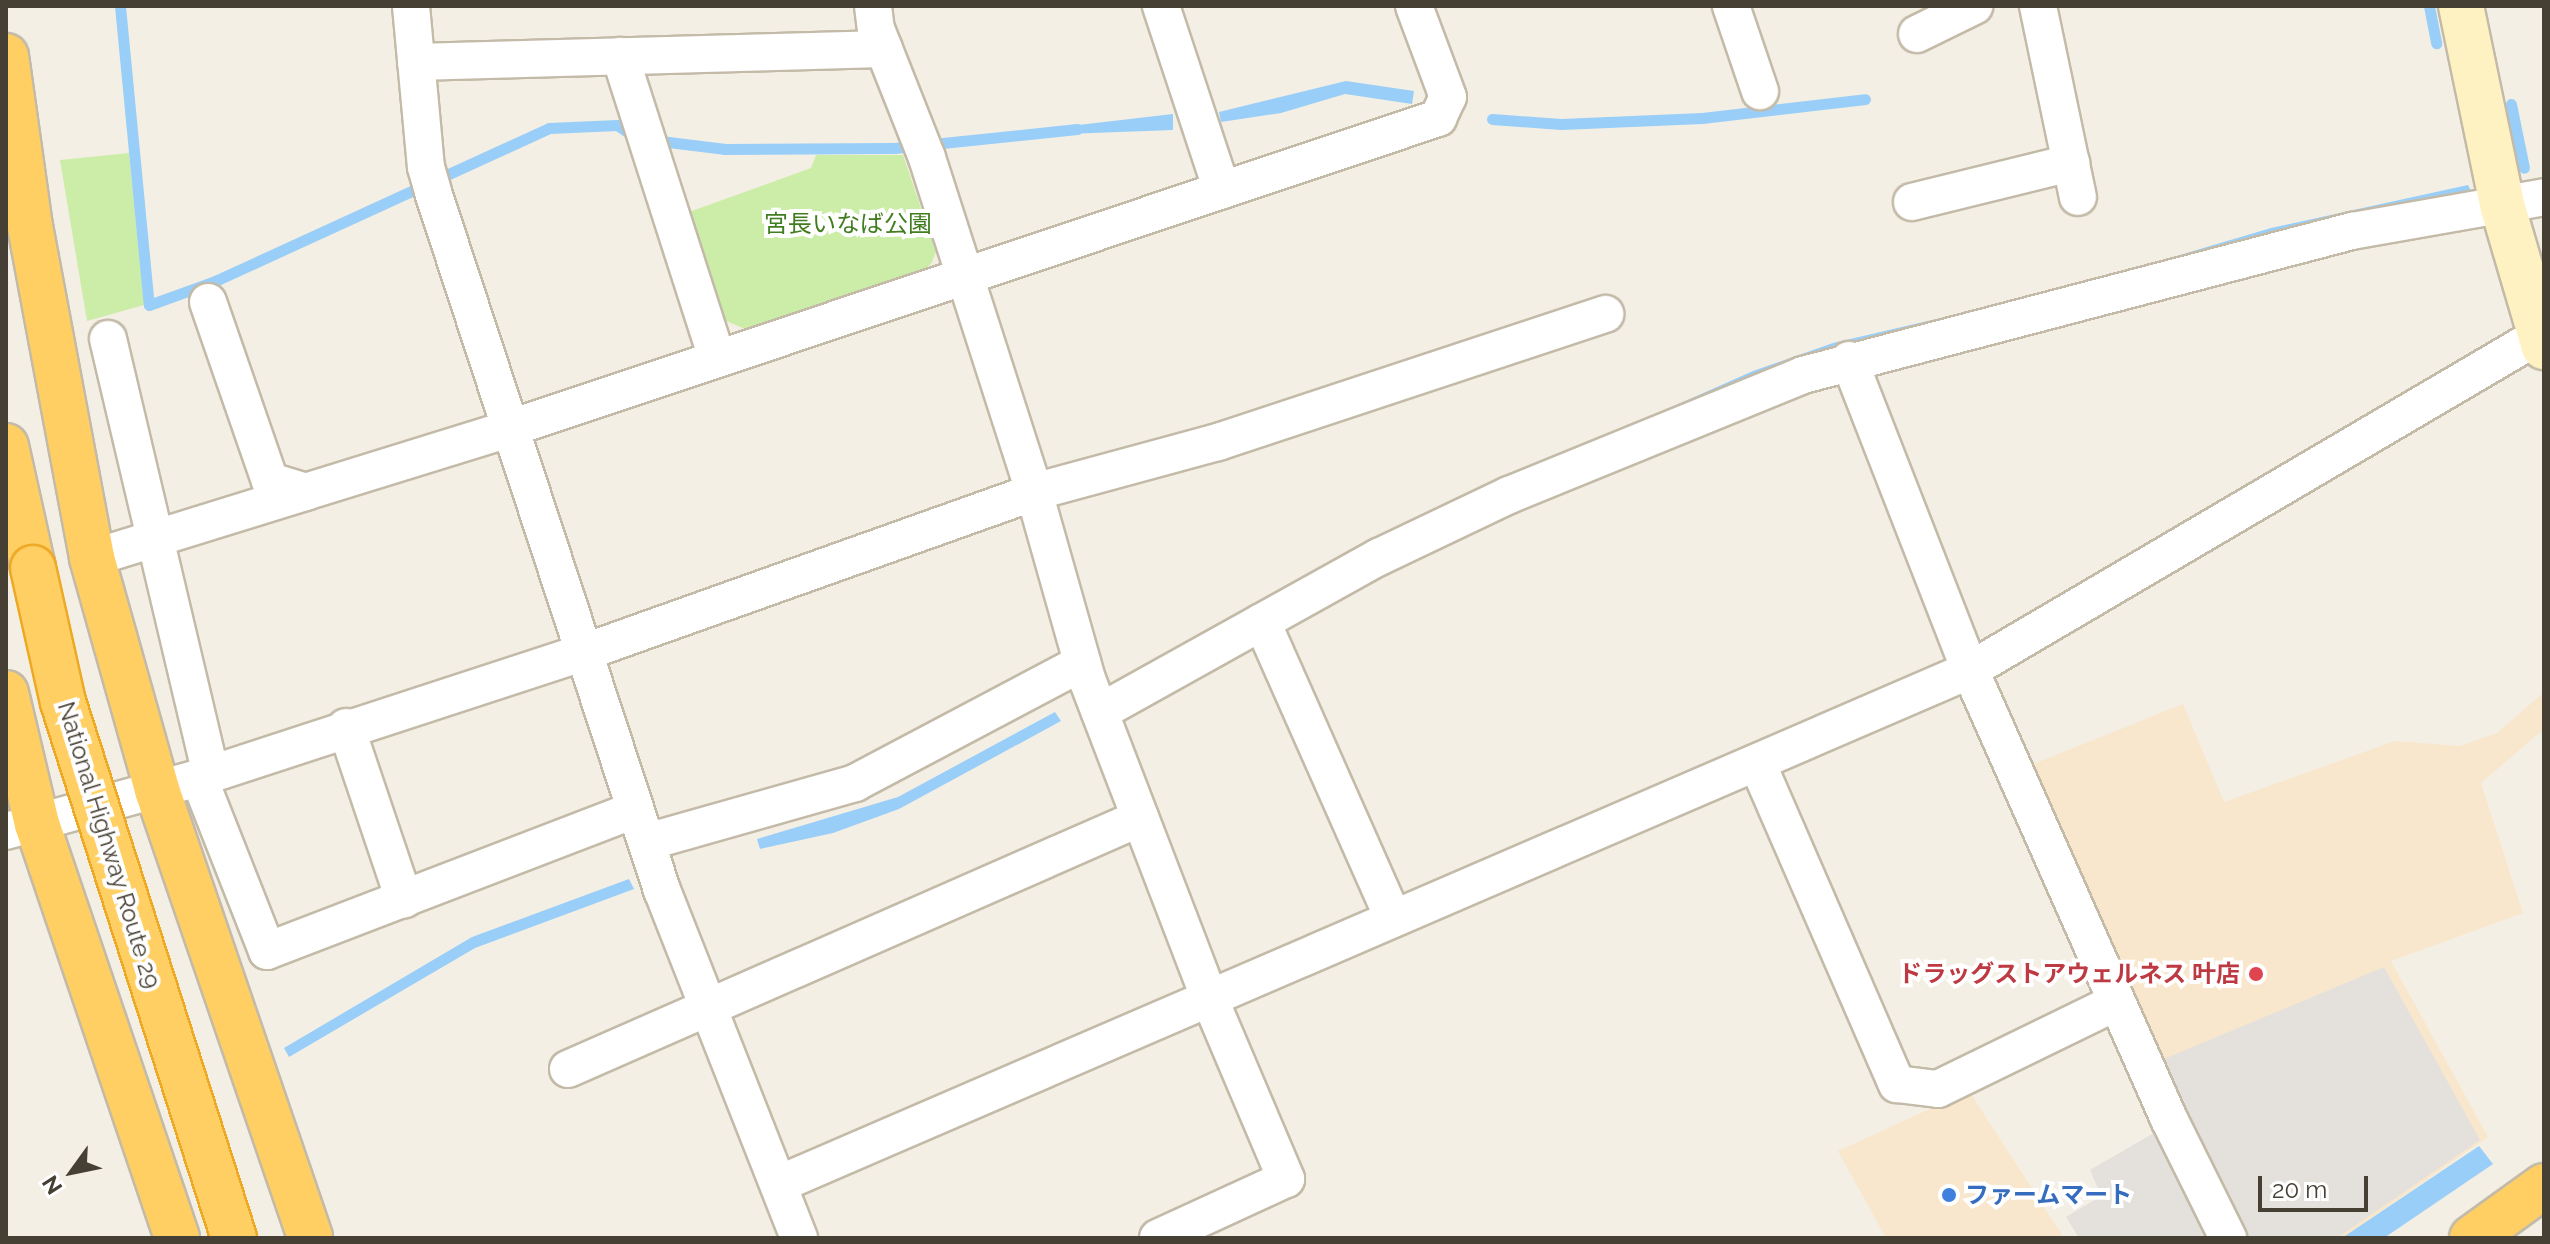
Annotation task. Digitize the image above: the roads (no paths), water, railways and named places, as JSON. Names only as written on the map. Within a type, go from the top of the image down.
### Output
[{"type":"highway","points":[[6,56],[30,226],[92,558],[157,790],[310,1238]]},
{"type":"highway","name":"National Highway Route 29","points":[[6,446],[63,702],[234,1238]]},
{"type":"highway","points":[[6,693],[22,828],[177,1238]]},
{"type":"highway","points":[[2472,1238],[2544,1186]]},
{"type":"street","points":[[411,6],[426,167],[508,429],[641,826],[799,1238]]},
{"type":"street","points":[[873,6],[884,49],[927,158],[1034,492],[1082,663],[1208,995],[1286,1179],[1158,1238]]},
{"type":"street","points":[[1161,6],[1222,190]]},
{"type":"street","points":[[92,558],[508,429],[1438,118],[1448,97],[1414,6]]},
{"type":"street","points":[[1731,6],[1760,91]]},
{"type":"street","points":[[1917,34],[1974,6]]},
{"type":"street","points":[[1912,202],[2074,180],[2038,6]]},
{"type":"street","points":[[779,1184],[1208,995],[1758,765],[1970,670],[2542,341],[2503,208],[2461,6]]},
{"type":"street","points":[[416,62],[884,49]]},
{"type":"street","points":[[620,56],[717,359]]},
{"type":"street","points":[[1100,712],[1262,622],[1509,495],[1849,360],[2352,231],[2503,208],[2544,197]]},
{"type":"street","points":[[208,302],[270,481],[305,492]]},
{"type":"street","points":[[22,828],[205,776],[346,727],[585,652],[1034,492],[1218,442],[1605,314]]},
{"type":"street","points":[[108,339],[205,776],[267,951],[404,899],[641,826],[855,783],[1082,663]]},
{"type":"street","points":[[1849,360],[1970,670],[2116,1002],[2228,1238]]},
{"type":"street","points":[[1262,622],[1393,918]]},
{"type":"street","points":[[346,727],[404,899]]},
{"type":"street","points":[[1758,765],[1897,1084],[1938,1089],[2116,1002]]},
{"type":"street","points":[[568,1069],[1140,818]]},
{"type":"water","points":[[1346,81],[1414,91],[1412,104],[1345,94],[1281,113],[1221,122],[1219,112]]},
{"type":"water","points":[[1173,114],[1173,130],[1066,134],[1061,127]]},
{"type":"water","points":[[2468,185],[2473,195],[1829,355],[1117,684],[1360,545],[1753,371],[1833,343],[2065,289],[2271,228]]},
{"type":"water","points":[[1055,712],[1061,721],[899,809],[833,833],[760,849],[757,839],[898,797]]},
{"type":"water","points":[[629,879],[634,889],[475,948],[289,1057],[284,1048],[472,937]]},
{"type":"water","points":[[2479,1146],[2493,1164],[2384,1238],[2342,1238]]},
{"type":"waterway","points":[[120,6],[149,305],[215,281],[549,128],[617,125],[635,137]]},
{"type":"waterway","points":[[2429,6],[2436,43]]},
{"type":"waterway","points":[[1492,119],[1561,124],[1702,118],[1865,99]]},
{"type":"waterway","points":[[2511,104],[2524,168]]},
{"type":"waterway","points":[[652,140],[725,149],[894,148],[1077,129]]},
{"type":"place","name":"ドラッグストアウェルネス 叶店","points":[[2256,974]]},
{"type":"place","name":"ファームマート","points":[[1949,1195]]},
{"type":"park label","name":"宮長いなば公園","points":[[848,224]]}]
